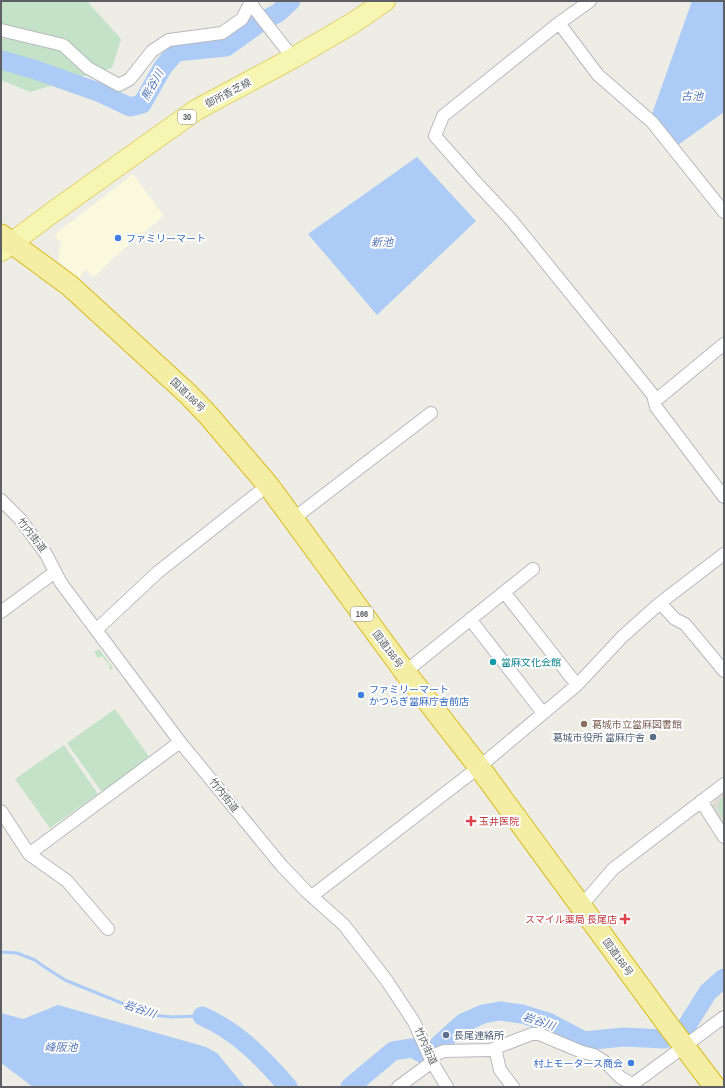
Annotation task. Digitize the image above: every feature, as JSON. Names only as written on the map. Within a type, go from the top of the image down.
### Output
[{"type":"highway","name":"国道166号","points":[[5,243],[69,285],[188,394],[268,485],[405,672],[479,767],[684,1047],[715,1087]]},
{"type":"main road","name":"御所香芝線","points":[[5,243],[60,207],[196,110],[293,58],[385,1]]},
{"type":"street","points":[[590,1],[559,23],[443,116],[435,136],[512,221],[544,259],[653,395],[656,407],[724,496]]},
{"type":"street","points":[[1,30],[63,45],[88,68],[119,85],[130,79],[152,51],[170,40],[222,33],[242,19],[252,4],[293,58]]},
{"type":"street","points":[[559,23],[598,74],[652,122],[724,212]]},
{"type":"street","points":[[655,401],[724,344]]},
{"type":"street","points":[[293,519],[431,413]]},
{"type":"street","points":[[96,630],[158,572],[268,485]]},
{"type":"street","name":"竹内街道","points":[[1,500],[20,519],[46,554],[61,583],[180,742],[282,866],[306,891],[344,925],[388,981],[414,1022],[447,1087]]},
{"type":"street","points":[[312,896],[479,767],[577,685],[623,636],[660,603],[724,554]]},
{"type":"street","points":[[405,672],[533,569]]},
{"type":"street","points":[[1,612],[55,572]]},
{"type":"street","points":[[504,592],[577,685]]},
{"type":"street","points":[[660,603],[685,624],[724,671]]},
{"type":"street","points":[[470,619],[543,712]]},
{"type":"street","points":[[30,854],[180,742]]},
{"type":"street","points":[[581,906],[613,869],[724,784]]},
{"type":"street","points":[[701,801],[724,837]]},
{"type":"street","points":[[1,811],[30,854],[67,880],[108,928]]},
{"type":"street","points":[[398,1087],[430,1056],[444,1051],[490,1050],[532,1034],[539,1034],[582,1052],[594,1055],[605,1062],[630,1086],[724,1017]]},
{"type":"street","points":[[495,1048],[500,1070],[513,1087]]},
{"type":"shaded area","points":[[133,174],[164,216],[111,260],[94,277],[85,269],[79,280],[58,261],[61,242],[54,235]]},
{"type":"shaded area","points":[[724,792],[724,832],[709,808]]},
{"type":"green space","points":[[1,1],[87,1],[121,39],[112,68],[30,92],[1,80]]},
{"type":"green space","points":[[99,649],[113,668],[111,670],[109,667],[110,666],[102,656],[98,658],[94,652]]},
{"type":"green space","points":[[115,709],[150,758],[102,792],[67,743]]},
{"type":"green space","points":[[64,745],[98,794],[50,828],[15,779]]},
{"type":"green space","points":[[724,797],[724,820],[718,810],[720,799]]},
{"type":"water","name":"古池","points":[[692,1],[724,1],[724,112],[678,145],[652,114]]},
{"type":"water","name":"新池","points":[[417,157],[476,221],[377,315],[308,234]]},
{"type":"water","name":"峰阪池","points":[[58,1005],[206,1047],[217,1053],[245,1087],[33,1087],[1,1063],[1,1013],[23,1019]]},
{"type":"waterway","name":"熊谷川","points":[[1,60],[36,70],[98,92],[130,107],[142,104],[163,67],[176,52],[226,47],[261,22],[278,13],[291,1]]},
{"type":"waterway","name":"岩谷川","points":[[1,952],[17,953],[35,960],[65,980],[151,1015],[172,1017],[202,1016]]},
{"type":"waterway","name":"岩谷川","points":[[350,1087],[393,1051],[412,1048],[425,1055],[463,1023],[483,1014],[500,1011],[522,1014],[548,1022],[584,1041],[623,1037],[664,1039],[684,1030],[708,992],[724,978]]},
{"type":"waterway","name":"岩谷川","points":[[202,1016],[227,1029],[249,1047],[288,1087]]},
{"type":"place","name":"ファミリーマート","points":[[118,238]]},
{"type":"place","name":"當麻文化会館","points":[[493,662]]},
{"type":"place","name":"ファミリーマート かつらぎ當麻庁舎前店","points":[[361,695]]},
{"type":"place","name":"葛城市立當麻図書館","points":[[584,724]]},
{"type":"place","name":"葛城市役所 當麻庁舎","points":[[653,737]]},
{"type":"place","name":"玉井医院","points":[[471,821]]},
{"type":"place","name":"スマイル薬局 長尾店","points":[[625,919]]},
{"type":"place","name":"長尾連絡所","points":[[446,1035]]},
{"type":"place","name":"村上モータース商会","points":[[631,1063]]}]
